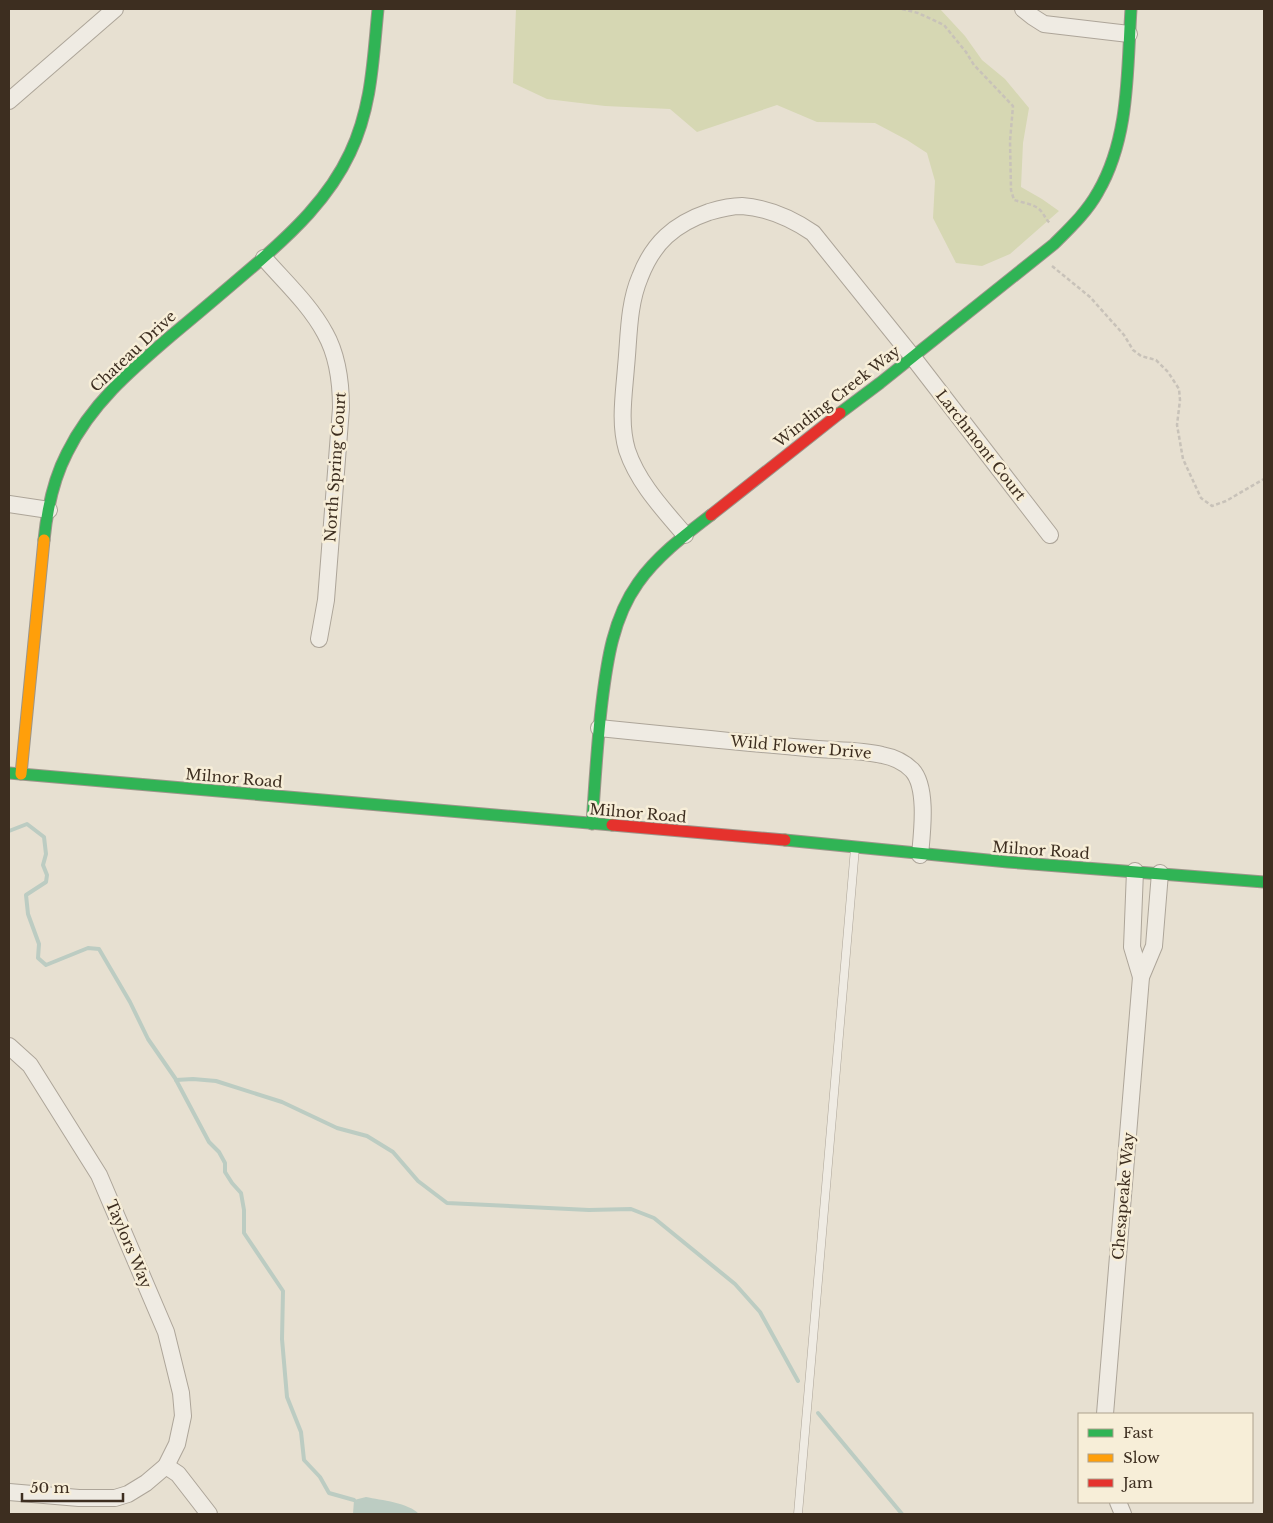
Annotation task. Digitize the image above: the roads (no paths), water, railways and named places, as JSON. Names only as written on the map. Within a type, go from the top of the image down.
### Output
[{"type":"street","points":[[9,101],[115,9]]},
{"type":"street","name":"Chateau Drive","points":[[21,774],[43,542],[60,468],[74,438],[91,412],[131,370],[289,236],[322,201],[353,149],[370,91],[378,9]]},
{"type":"street","points":[[1023,9],[1044,24],[1129,34]]},
{"type":"street","name":"Winding Creek Way","points":[[592,824],[599,728],[608,655],[618,618],[637,584],[649,569],[684,535],[1042,253],[1069,231],[1086,212],[1110,170],[1119,145],[1123,123],[1131,9]]},
{"type":"street","name":"Larchmont Court","points":[[684,535],[647,489],[636,472],[628,450],[624,434],[623,415],[630,319],[639,280],[645,265],[657,246],[679,225],[721,208],[741,206],[778,214],[797,222],[813,233],[912,356],[1050,535]]},
{"type":"street","name":"North Spring Court","points":[[264,258],[314,316],[325,333],[338,369],[341,388],[342,408],[326,600],[319,639]]},
{"type":"street","points":[[9,504],[49,510]]},
{"type":"street","name":"Wild Flower Drive","points":[[599,728],[863,752],[882,755],[900,761],[913,771],[921,791],[922,832],[920,855]]},
{"type":"street","name":"Milnor Road","points":[[9,773],[855,846],[920,855],[1264,882]]},
{"type":"street","name":"Chesapeake Way","points":[[1135,871],[1132,947],[1141,977]]},
{"type":"street","name":"Chesapeake Way","points":[[1105,1413],[1141,977],[1154,946],[1160,873]]},
{"type":"street","name":"Taylors Way","points":[[9,1046],[30,1065],[99,1175],[166,1332],[181,1393],[183,1416],[177,1444],[166,1466]]},
{"type":"street","points":[[9,1492],[79,1498],[115,1498],[128,1494],[146,1483],[166,1466],[178,1474],[210,1514]]},
{"type":"lane","points":[[798,1514],[855,846]]},
{"type":"waterway","points":[[9,831],[27,824],[44,837],[46,854],[43,865],[47,875],[46,882],[26,895],[28,914],[39,944],[38,958],[46,965],[88,948],[99,949],[130,1002],[148,1039],[175,1078],[209,1142],[219,1152],[225,1163],[225,1172],[241,1193],[244,1210],[244,1233],[283,1291],[282,1339],[287,1397],[301,1432],[304,1460],[320,1477],[329,1493],[354,1500]]},
{"type":"waterway","points":[[176,1080],[216,1081],[282,1102],[337,1128],[367,1136],[393,1152],[418,1181],[447,1203],[589,1210],[631,1209],[654,1218],[735,1284],[760,1312],[798,1381]]},
{"type":"waterway","points":[[818,1413],[902,1514]]}]
